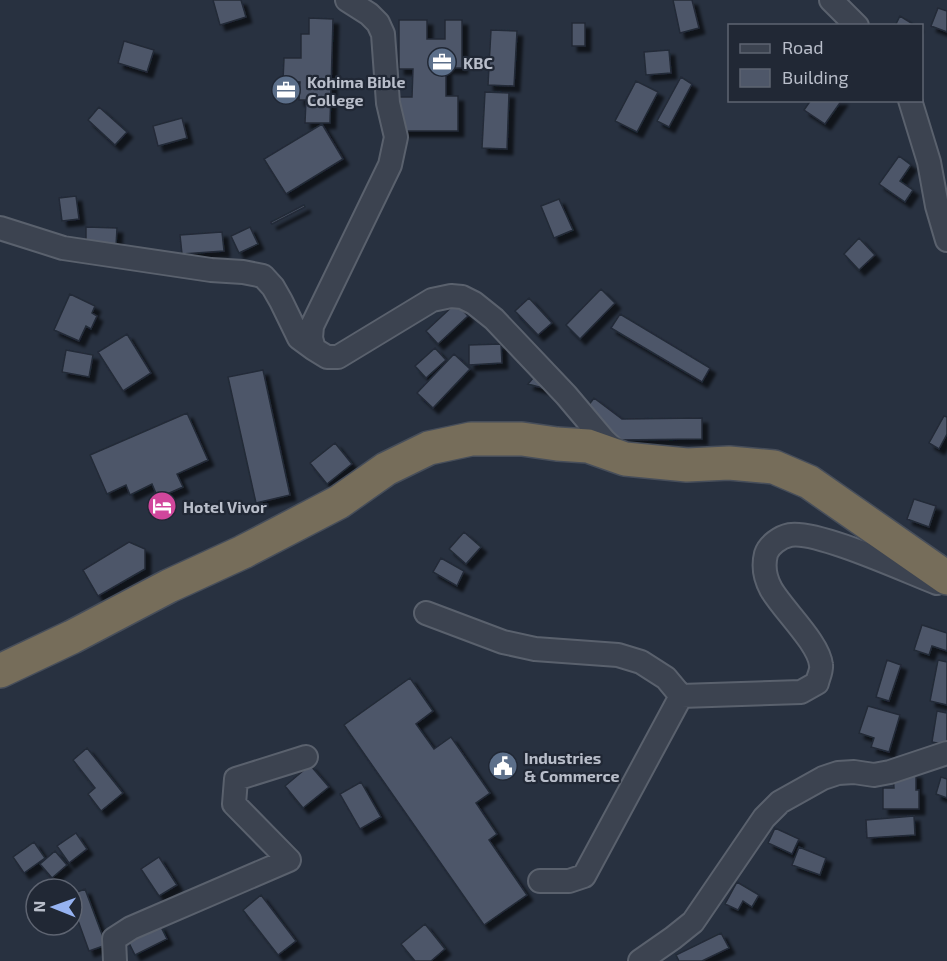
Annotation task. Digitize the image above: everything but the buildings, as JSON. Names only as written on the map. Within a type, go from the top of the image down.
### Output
[{"type":"highway","points":[[0,671],[72,637],[169,585],[243,552],[339,501],[386,469],[429,448],[471,439],[522,439],[588,446],[625,459],[687,465],[729,463],[774,467],[809,482],[947,578]]},
{"type":"street","points":[[314,349],[311,338],[312,327],[390,165],[396,137],[388,103],[383,34],[378,23],[369,14],[347,0]]},
{"type":"street","points":[[831,0],[855,24]]},
{"type":"street","points":[[911,102],[929,162],[937,206],[947,240]]},
{"type":"street","points":[[0,228],[63,248],[263,276],[273,286],[299,338],[327,357],[338,357],[432,300],[451,296],[462,297],[474,303],[494,319],[566,395],[604,440],[625,459]]},
{"type":"street","points":[[681,696],[801,692],[817,683],[822,665],[812,643],[770,588],[763,566],[768,548],[791,535],[825,540],[947,587]]},
{"type":"street","points":[[426,613],[503,642],[534,649],[618,655],[633,660],[666,678],[681,696]]},
{"type":"street","points":[[540,880],[569,881],[584,876],[681,696]]},
{"type":"street","points":[[640,961],[693,922],[764,819],[780,802],[823,778],[838,773],[854,772],[874,775],[947,753]]},
{"type":"street","points":[[115,961],[114,939],[131,928],[289,860],[234,804],[236,779],[306,757]]},
{"type":"place","name":"KBC","points":[[442,62]]},
{"type":"place","name":"Kohima Bible College","points":[[286,90]]},
{"type":"place","name":"Hotel Vivor","points":[[162,506]]},
{"type":"place","name":"Industries & Commerce","points":[[503,766]]}]
